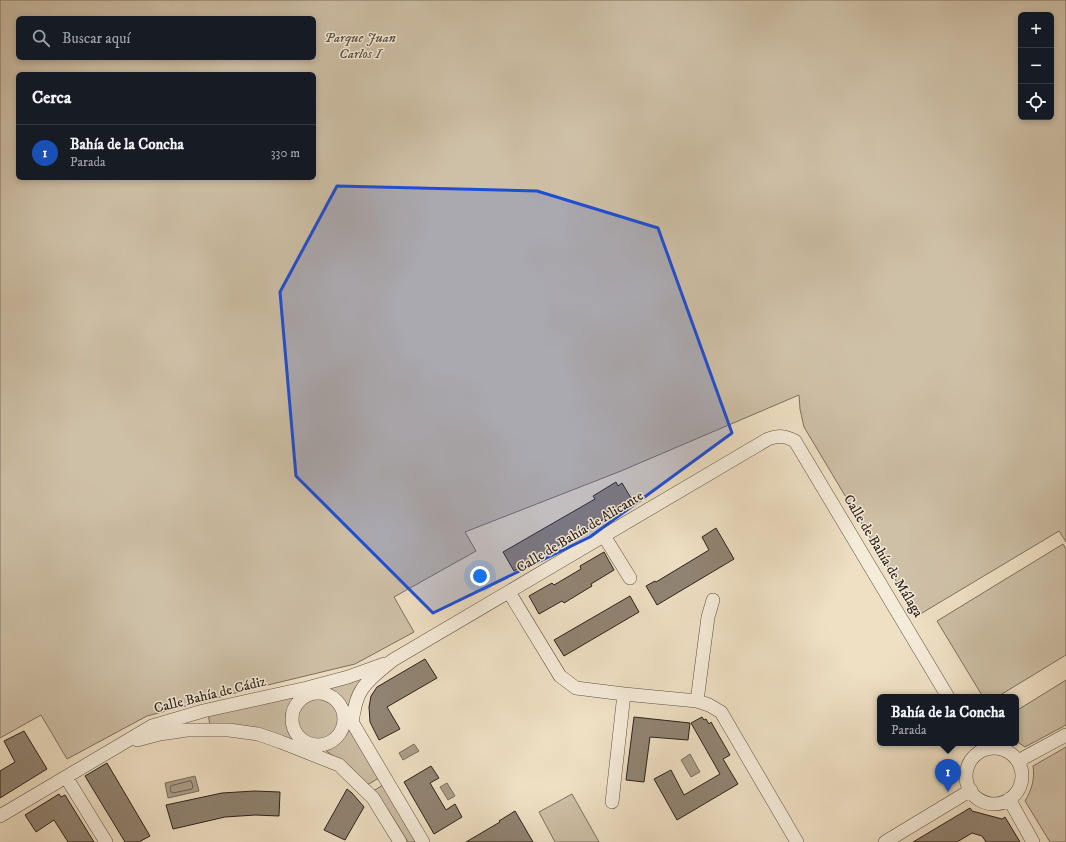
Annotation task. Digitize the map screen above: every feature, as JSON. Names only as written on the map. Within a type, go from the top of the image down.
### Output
[{"type":"street","name":"Calle de Bahía de Alicante","points":[[308,691],[393,660],[768,439],[776,436],[785,436]]},
{"type":"street","name":"Calle de Bahía de Málaga","points":[[785,436],[795,441],[946,694]]},
{"type":"street","points":[[604,536],[630,578]]},
{"type":"street","points":[[509,592],[560,676],[576,688],[697,701],[709,705],[721,712],[797,842]]},
{"type":"street","points":[[697,701],[708,617],[713,600]]},
{"type":"street","name":"Calle de Bahía de Alicante","points":[[348,722],[361,691],[393,660]]},
{"type":"street","points":[[348,722],[331,742],[323,745],[306,747],[295,732],[292,723],[292,714],[295,706],[308,691],[326,694],[334,699],[423,842]]},
{"type":"street","name":"Calle Bahía de Cádiz","points":[[0,816],[152,726],[203,711],[308,691]]},
{"type":"street","points":[[612,802],[624,694]]},
{"type":"street","name":"Calle Bahía de Cádiz","points":[[124,743],[160,734],[187,730],[229,730],[258,734],[306,747],[339,765],[373,798],[400,842]]},
{"type":"street","points":[[1018,761],[1066,735]]},
{"type":"street","points":[[978,747],[999,748],[1013,755],[1018,761],[1022,777],[1016,793],[1009,799],[993,804],[984,802],[976,797],[967,780],[967,771],[978,747]]},
{"type":"street","points":[[66,777],[106,842]]},
{"type":"street","points":[[885,842],[971,790]]},
{"type":"street","points":[[1009,799],[1033,842]]},
{"type":"highlighted area","points":[[337,186],[537,191],[658,228],[732,433],[590,537],[433,613],[296,476],[280,292]]},
{"type":"green space","name":"Parque Juan Carlos I","points":[[0,0],[1066,0],[1066,542],[1059,531],[917,616],[804,427],[799,395],[621,471],[465,532],[476,551],[394,597],[414,632],[355,664],[147,716],[67,759],[41,715],[0,738]]},
{"type":"green space","points":[[1063,544],[1066,549],[1066,655],[1002,694],[981,694],[937,621]]},
{"type":"green space","points":[[363,677],[349,710],[347,711],[344,709],[339,700],[326,690],[326,688]]},
{"type":"green space","points":[[1066,680],[1066,725],[1025,747],[1019,743],[1019,709]]},
{"type":"green space","points":[[300,695],[292,706],[289,717],[289,722],[296,739],[295,742],[210,726],[208,712]]},
{"type":"green space","points":[[318,697],[331,701],[337,707],[341,720],[337,733],[331,739],[318,743],[305,739],[299,733],[295,720],[299,707],[305,701]]},
{"type":"green space","points":[[345,728],[348,728],[379,778],[367,785],[325,750],[327,746],[339,739]]},
{"type":"green space","points":[[1066,747],[1066,842],[1050,842],[1025,801],[1032,784],[1034,775],[1033,766]]},
{"type":"green space","points":[[383,785],[417,842],[408,842],[390,813],[373,791]]},
{"type":"green space","points":[[572,794],[599,842],[555,842],[539,812]]},
{"type":"water","points":[[414,744],[419,751],[403,760],[399,753]]},
{"type":"water","points":[[690,754],[700,772],[691,777],[681,760]]},
{"type":"water","points":[[195,776],[199,791],[168,798],[165,783]]},
{"type":"water","points":[[447,783],[455,796],[448,800],[440,787]]},
{"type":"building","points":[[616,482],[618,486],[622,483],[631,498],[604,514],[606,518],[514,571],[503,552],[595,499],[593,496]]},
{"type":"building","points":[[716,528],[734,559],[657,605],[646,586],[655,581],[656,582],[709,550],[702,537]]},
{"type":"building","points":[[604,552],[614,570],[591,584],[592,586],[564,603],[562,601],[539,614],[529,596],[552,583],[554,585],[581,569],[580,566]]},
{"type":"building","points":[[630,596],[639,612],[564,656],[554,640]]},
{"type":"building","points":[[425,659],[437,678],[387,707],[400,729],[379,740],[370,722],[369,707],[371,696],[377,687]]},
{"type":"building","points":[[634,717],[690,723],[688,740],[650,737],[644,782],[626,780]]},
{"type":"building","points":[[702,717],[704,720],[706,719],[709,724],[711,722],[730,755],[723,759],[738,784],[677,820],[654,779],[671,770],[684,795],[720,774],[691,723]]},
{"type":"building","points":[[24,731],[47,769],[0,798],[0,771],[15,762],[4,741]]},
{"type":"building","points":[[107,763],[150,836],[139,842],[125,842],[85,776]]},
{"type":"building","points":[[431,766],[439,778],[430,783],[446,810],[455,804],[462,817],[434,834],[404,782]]},
{"type":"building","points":[[347,789],[364,807],[345,840],[324,830]]},
{"type":"building","points":[[254,791],[280,792],[279,816],[255,815],[225,817],[173,829],[166,805],[222,793]]},
{"type":"building","points":[[59,794],[61,797],[65,795],[94,842],[68,842],[54,820],[36,832],[25,815]]},
{"type":"building","points":[[970,808],[972,811],[1002,819],[1005,817],[1020,842],[986,842],[982,836],[972,833],[957,842],[913,842]]},
{"type":"building","points":[[515,811],[533,842],[466,842],[500,822],[499,821]]},
{"type":"place","name":"Bahía de la Concha","points":[[948,792]]}]
